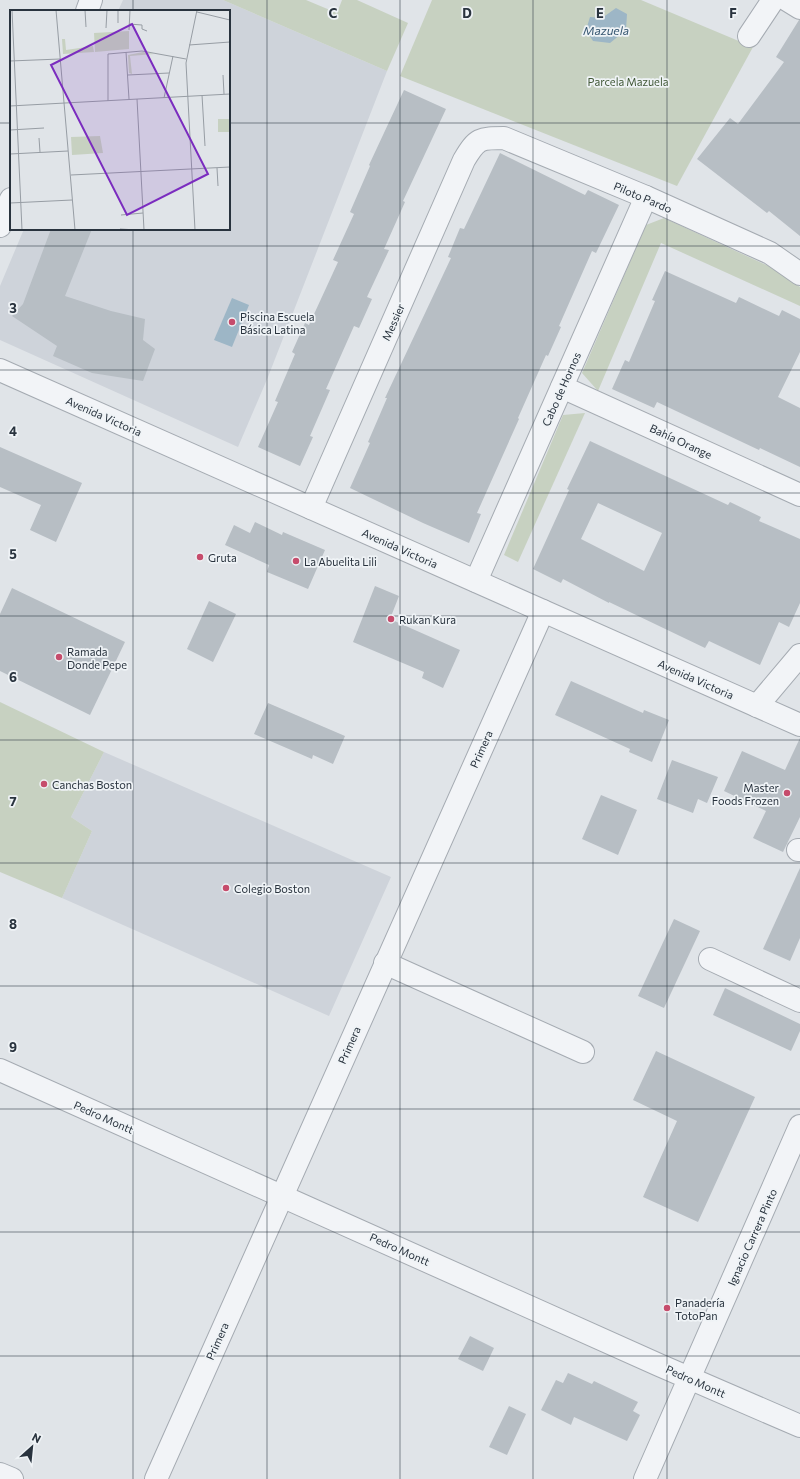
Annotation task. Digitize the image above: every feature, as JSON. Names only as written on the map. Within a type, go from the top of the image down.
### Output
[{"type":"street","points":[[87,10],[91,0]]},
{"type":"street","points":[[749,36],[773,0]]},
{"type":"street","points":[[787,0],[800,8]]},
{"type":"street","name":"Piloto Pardo","points":[[480,139],[504,138],[646,197],[770,253],[800,274]]},
{"type":"street","name":"Messier","points":[[311,508],[464,160],[472,146],[480,139]]},
{"type":"street","name":"Cabo de Hornos","points":[[476,582],[646,197]]},
{"type":"street","points":[[0,226],[10,201]]},
{"type":"street","name":"Avenida Victoria","points":[[0,370],[800,725]]},
{"type":"street","name":"Bahía Orange","points":[[562,387],[800,495]]},
{"type":"street","name":"Primera","points":[[156,1479],[543,611]]},
{"type":"street","points":[[757,706],[800,655]]},
{"type":"street","points":[[710,959],[800,1001]]},
{"type":"street","points":[[385,963],[583,1052]]},
{"type":"street","name":"Pedro Montt","points":[[0,1070],[800,1426]]},
{"type":"street","name":"Ignacio Carrera Pinto","points":[[645,1479],[800,1126]]},
{"type":"street","points":[[0,1474],[12,1479]]},
{"type":"shaded area","points":[[123,0],[223,0],[387,71],[268,377],[238,447],[0,340],[0,286],[24,230],[230,230],[230,10],[118,10]]},
{"type":"shaded area","name":"Colegio Boston","points":[[104,752],[391,877],[329,1016],[62,898],[92,831],[71,817]]},
{"type":"green space","points":[[223,0],[306,0],[337,13],[342,0],[357,0],[408,23],[387,71]]},
{"type":"green space","name":"Parcela Mazuela","points":[[432,0],[641,0],[753,47],[677,186],[400,76]]},
{"type":"green space","points":[[664,218],[777,270],[800,287],[800,306],[661,243],[598,391],[582,373],[646,225]]},
{"type":"green space","points":[[585,413],[518,562],[504,555],[563,415]]},
{"type":"green space","name":"Canchas Boston","points":[[0,702],[104,752],[71,817],[92,831],[62,898],[0,872]]},
{"type":"water","name":"Mazuela","points":[[616,8],[627,14],[626,30],[610,43],[593,41],[586,30],[590,17],[602,18]]},
{"type":"water","name":"Piscina Escuela Básica Latina","points":[[232,298],[249,305],[232,347],[214,340]]},
{"type":"building","points":[[799,20],[800,236],[769,211],[767,213],[697,159],[730,118],[738,124],[784,62],[776,57]]},
{"type":"building","points":[[404,90],[446,109],[403,201],[405,202],[384,249],[389,250],[367,297],[372,299],[359,328],[354,326],[326,389],[330,390],[310,436],[313,437],[300,466],[258,447],[278,402],[275,401],[295,354],[292,352],[305,323],[309,325],[338,262],[333,260],[354,214],[350,212],[370,166],[369,165]]},
{"type":"building","points":[[500,153],[585,195],[588,190],[619,205],[596,253],[592,251],[559,326],[561,327],[548,356],[546,355],[477,513],[481,514],[469,543],[350,488],[370,443],[368,442],[387,398],[385,398],[451,258],[448,257],[460,228],[464,229]]},
{"type":"building","points":[[51,230],[92,230],[65,296],[111,311],[145,319],[143,340],[155,349],[143,381],[92,373],[53,356],[57,346],[12,316],[23,304]]},
{"type":"building","points":[[665,271],[736,303],[739,297],[779,316],[782,310],[800,319],[800,352],[778,397],[800,408],[800,467],[760,448],[759,450],[657,402],[654,408],[612,389],[625,360],[629,362],[655,301],[652,300]]},
{"type":"building","points":[[590,441],[728,505],[730,502],[761,517],[759,521],[800,539],[800,603],[789,627],[779,622],[760,665],[709,641],[705,648],[609,603],[563,579],[561,583],[533,569],[569,490],[567,489]],"holes":[[[598,503],[662,533],[644,571],[581,539]]]},
{"type":"building","points":[[0,447],[82,483],[56,542],[30,530],[41,505],[0,487]]},
{"type":"building","points":[[255,522],[282,535],[283,532],[325,550],[308,589],[267,572],[269,565],[225,545],[234,525],[250,533]]},
{"type":"building","points":[[375,586],[399,596],[390,619],[460,650],[443,688],[422,678],[424,672],[353,642]]},
{"type":"building","name":"Ramada Donde Pepe","points":[[12,588],[125,642],[90,715],[0,671],[0,614]]},
{"type":"building","points":[[209,601],[236,614],[213,662],[187,649]]},
{"type":"building","points":[[571,681],[643,713],[644,710],[669,720],[652,762],[629,752],[630,749],[555,715]]},
{"type":"building","points":[[268,703],[345,736],[333,764],[313,755],[312,759],[254,734]]},
{"type":"building","points":[[800,738],[800,817],[783,852],[753,838],[766,811],[724,791],[742,751],[785,770]]},
{"type":"building","points":[[672,760],[718,777],[707,803],[698,799],[693,813],[657,799]]},
{"type":"building","points":[[601,795],[637,810],[618,855],[582,839]]},
{"type":"building","points":[[800,868],[800,938],[790,961],[763,949]]},
{"type":"building","points":[[674,919],[700,931],[664,1008],[638,996]]},
{"type":"building","points":[[725,988],[800,1024],[800,1031],[791,1051],[713,1015]]},
{"type":"building","points":[[656,1051],[755,1097],[698,1222],[643,1197],[677,1121],[633,1100]]},
{"type":"building","points":[[470,1336],[494,1348],[483,1371],[458,1359]]},
{"type":"building","points":[[568,1373],[592,1384],[594,1381],[638,1402],[633,1411],[640,1415],[627,1441],[574,1417],[571,1425],[541,1410],[556,1380],[563,1383]]},
{"type":"building","points":[[509,1406],[526,1414],[507,1455],[489,1447]]},
{"type":"place","name":"Piscina Escuela Básica Latina","points":[[232,322]]},
{"type":"place","name":"Gruta","points":[[200,557]]},
{"type":"place","name":"La Abuelita Lili","points":[[296,561]]},
{"type":"place","name":"Rukan Kura","points":[[391,619]]},
{"type":"place","name":"Ramada Donde Pepe","points":[[59,657]]},
{"type":"place","name":"Canchas Boston","points":[[44,784]]},
{"type":"place","name":"Master Foods Frozen","points":[[787,793]]},
{"type":"place","name":"Colegio Boston","points":[[226,888]]},
{"type":"place","name":"Panadería TotoPan","points":[[667,1308]]}]
